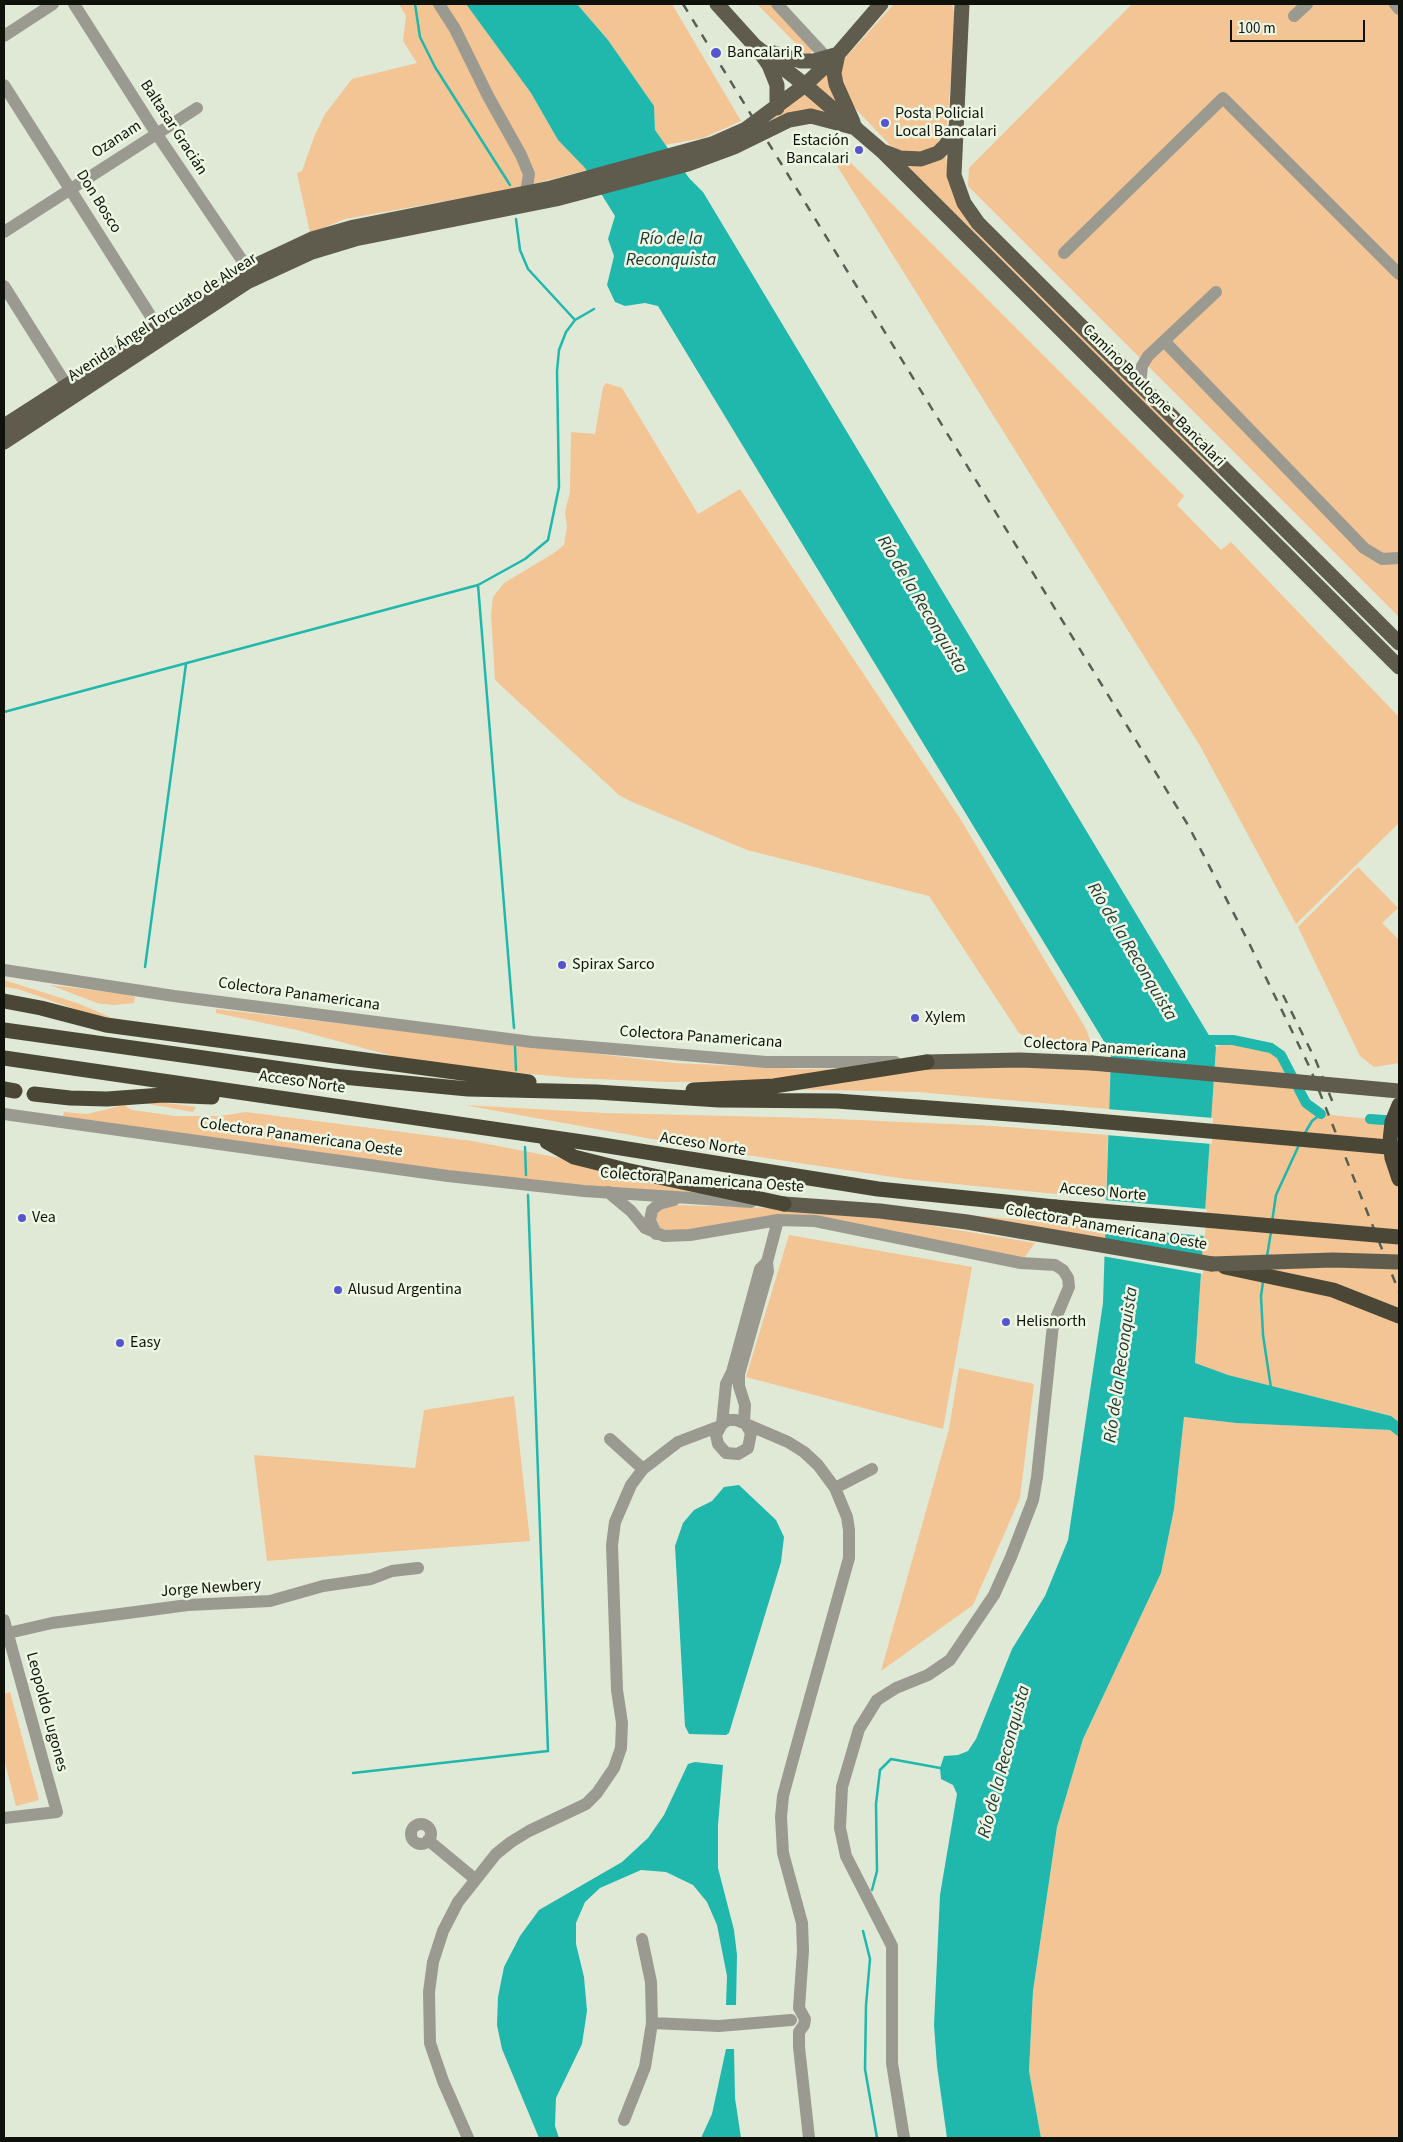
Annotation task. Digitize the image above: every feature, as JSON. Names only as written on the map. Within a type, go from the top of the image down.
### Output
[{"type":"highway","points":[[4,1002],[41,1008],[106,1025],[596,1092],[774,1086],[928,1062]]},
{"type":"highway","name":"Acceso Norte","points":[[4,1030],[332,1076],[468,1089],[596,1092],[719,1100],[837,1101],[1063,1118],[1399,1148]]},
{"type":"highway","name":"Acceso Norte","points":[[4,1058],[56,1067],[291,1099],[878,1189],[1055,1207],[1399,1237]]},
{"type":"highway","points":[[4,1063],[56,1067]]},
{"type":"highway","points":[[34,1094],[70,1098],[107,1099],[163,1095],[291,1099]]},
{"type":"highway","points":[[1398,1107],[1391,1129],[1391,1153],[1399,1179]]},
{"type":"highway","points":[[538,1137],[574,1157],[678,1183],[784,1204]]},
{"type":"highway","points":[[1212,1264],[1333,1290],[1399,1316]]},
{"type":"main road","points":[[718,4],[755,46],[774,77],[778,94],[777,108]]},
{"type":"main road","points":[[685,158],[746,129],[777,108],[805,85],[881,4]]},
{"type":"main road","name":"Camino Boulogne - Bancalari","points":[[960,7],[954,175],[957,188],[978,223],[1399,643]]},
{"type":"main road","points":[[755,46],[793,60],[814,61],[833,56]]},
{"type":"main road","name":"Camino Boulogne - Bancalari","points":[[755,46],[805,85],[882,151],[1399,667]]},
{"type":"main road","points":[[833,56],[836,84],[856,128]]},
{"type":"main road","points":[[581,186],[734,147],[789,120],[811,116],[856,128]]},
{"type":"main road","points":[[882,151],[900,158],[921,160],[938,153],[946,145],[955,128]]},
{"type":"main road","name":"Avenida Ángel Torcuato de Alvear","points":[[4,442],[161,333],[248,269],[284,250],[333,232],[526,193],[581,186]]},
{"type":"main road","name":"Avenida Ángel Torcuato de Alvear","points":[[4,426],[66,386],[247,282],[296,258],[330,246],[581,186]]},
{"type":"main road","name":"Colectora Panamericana","points":[[928,1062],[1020,1060],[1092,1063],[1399,1091]]},
{"type":"main road","name":"Colectora Panamericana Oeste","points":[[784,1204],[910,1214],[1212,1264],[1341,1260],[1399,1262]]},
{"type":"street","points":[[4,36],[53,4]]},
{"type":"street","name":"Baltasar Gracián","points":[[74,4],[156,133],[248,269]]},
{"type":"street","points":[[439,4],[455,29],[488,96],[521,155],[529,174],[526,193]]},
{"type":"street","points":[[778,4],[833,56]]},
{"type":"street","points":[[1294,16],[1307,4]]},
{"type":"street","points":[[1395,4],[1399,9]]},
{"type":"street","name":"Don Bosco","points":[[4,85],[161,333]]},
{"type":"street","points":[[1064,253],[1223,98],[1399,274]]},
{"type":"street","name":"Ozanam","points":[[4,232],[197,108]]},
{"type":"street","points":[[4,286],[66,386]]},
{"type":"street","points":[[1140,384],[1142,366],[1164,341],[1216,292]]},
{"type":"street","points":[[1164,341],[1364,548],[1382,559],[1399,558]]},
{"type":"street","name":"Colectora Panamericana","points":[[4,970],[86,984],[472,1036],[766,1062],[928,1062]]},
{"type":"street","name":"Colectora Panamericana Oeste","points":[[4,1114],[400,1170],[608,1192],[784,1204]]},
{"type":"street","points":[[608,1192],[631,1211],[645,1228],[656,1234],[680,1236],[778,1220],[815,1221],[996,1258],[1055,1265],[1063,1270],[1069,1283],[1053,1326],[1033,1500],[1008,1564],[985,1609],[950,1660],[928,1675],[896,1688],[877,1700],[858,1729],[842,1787],[839,1818],[844,1849],[855,1877],[892,1946],[892,2063],[904,2138]]},
{"type":"street","points":[[656,1234],[650,1220],[652,1210],[659,1204],[681,1198]]},
{"type":"street","points":[[718,1444],[716,1435],[721,1425],[733,1385],[739,1374],[768,1271],[767,1262],[778,1220]]},
{"type":"street","points":[[698,1435],[709,1436],[726,1453],[738,1454],[748,1448],[751,1442],[751,1432],[745,1423],[745,1405],[733,1385]]},
{"type":"street","points":[[468,2138],[435,2060],[428,2017],[433,1962],[443,1931],[449,1917],[475,1878],[510,1842],[586,1804],[597,1793],[614,1768],[621,1748],[622,1723],[617,1690],[612,1545],[615,1522],[631,1485],[643,1469],[678,1442],[721,1425],[728,1420],[745,1423],[804,1452],[818,1465],[836,1488],[846,1517],[849,1558],[796,1748],[784,1796],[781,1817],[784,1853],[802,1923],[803,1952],[799,2008],[805,2019],[804,2025],[799,2032],[801,2072],[809,2138]]},
{"type":"street","points":[[751,1442],[757,1438],[772,1435]]},
{"type":"street","points":[[610,1439],[643,1469]]},
{"type":"street","points":[[836,1488],[872,1469]]},
{"type":"street","name":"Jorge Newbery","points":[[6,1633],[52,1623],[188,1605],[270,1601],[322,1586],[372,1579],[392,1571],[418,1568]]},
{"type":"street","name":"Leopoldo Lugones","points":[[4,1620],[6,1633],[57,1812],[4,1818]]},
{"type":"street","points":[[428,1840],[475,1878]]},
{"type":"street","points":[[624,2120],[645,2067],[652,2023],[651,1982],[642,1939]]},
{"type":"street","points":[[799,2008],[794,2011],[791,2020],[794,2029],[799,2032]]},
{"type":"street","points":[[652,2023],[719,2026],[791,2020]]},
{"type":"shaded area","points":[[399,4],[466,4],[531,93],[558,140],[587,170],[518,188],[345,219],[310,233],[297,173],[302,171],[314,137],[325,114],[352,79],[417,63],[403,41],[406,16]]},
{"type":"shaded area","points":[[577,4],[672,4],[741,121],[703,138],[665,145],[655,130],[654,106],[608,40]]},
{"type":"shaded area","points":[[757,4],[774,4],[813,50],[810,54],[807,55]]},
{"type":"shaded area","points":[[894,4],[952,4],[956,18],[947,125],[938,144],[931,150],[914,154],[895,149],[890,145],[851,104],[841,89],[841,65],[845,58]]},
{"type":"shaded area","points":[[1132,4],[1399,4],[1399,617],[968,186],[969,168]]},
{"type":"shaded area","points":[[827,75],[841,107],[815,84]]},
{"type":"shaded area","points":[[805,93],[831,111],[767,123],[800,96]]},
{"type":"shaded area","points":[[841,153],[1184,496],[1177,505],[1221,550],[1231,542],[1399,717],[1399,823],[1296,924],[1199,744],[834,161]]},
{"type":"shaded area","points":[[946,155],[949,183],[1218,475],[1217,477],[904,166]]},
{"type":"shaded area","points":[[606,383],[622,388],[698,514],[740,489],[961,820],[1086,1029],[1095,1053],[1046,1047],[1019,1033],[929,896],[747,850],[630,801],[619,795],[495,680],[491,615],[493,597],[504,583],[564,545],[567,527],[565,512],[570,492],[571,432],[595,434],[603,387]]},
{"type":"shaded area","points":[[1358,867],[1398,908],[1382,923],[1399,940],[1399,1063],[1374,1067],[1360,1056],[1298,927]]},
{"type":"shaded area","points":[[4,980],[77,1003],[112,1018],[134,1024],[111,1022],[18,989],[4,987]]},
{"type":"shaded area","points":[[50,985],[126,994],[135,997],[134,1003],[112,1005],[97,1003]]},
{"type":"shaded area","points":[[216,1009],[675,1063],[800,1069],[874,1068],[782,1081],[666,1082],[574,1078],[455,1067],[400,1058],[297,1030],[216,1013]]},
{"type":"shaded area","points":[[1233,1040],[1271,1048],[1281,1055],[1306,1103],[1321,1114],[1370,1119],[1391,1129],[1399,1179],[1399,1422],[1391,1416],[1228,1375],[1195,1364],[1216,1047]]},
{"type":"shaded area","points":[[1049,1065],[1110,1071],[1109,1109],[918,1092],[776,1089],[935,1067]]},
{"type":"shaded area","points":[[153,1101],[196,1107],[193,1112],[138,1102]]},
{"type":"shaded area","points":[[124,1105],[132,1110],[175,1116],[220,1116],[246,1112],[472,1141],[576,1161],[716,1195],[548,1183],[309,1153],[62,1118],[64,1112],[87,1114]]},
{"type":"shaded area","points":[[464,1105],[605,1113],[812,1118],[994,1126],[1108,1135],[1106,1199],[906,1179],[713,1150]]},
{"type":"shaded area","points":[[677,1205],[804,1209],[898,1220],[1035,1243],[1024,1258],[831,1220],[661,1233],[655,1215],[662,1207]]},
{"type":"shaded area","points":[[927,1211],[1105,1228],[1105,1245]]},
{"type":"shaded area","points":[[789,1235],[972,1267],[943,1429],[746,1377]]},
{"type":"shaded area","points":[[959,1368],[1034,1384],[1020,1498],[973,1605],[881,1671],[949,1429]]},
{"type":"shaded area","points":[[514,1396],[530,1541],[267,1561],[254,1455],[415,1468],[424,1410]]},
{"type":"shaded area","points":[[1184,1417],[1236,1423],[1390,1430],[1399,1437],[1399,2138],[1041,2138],[1029,2071],[1033,1991],[1057,1827],[1083,1739],[1161,1573],[1174,1509]]},
{"type":"shaded area","points":[[10,1692],[39,1800],[16,1806],[4,1759],[4,1694]]},
{"type":"water","name":"Río de la Reconquista","points":[[466,4],[577,4],[608,40],[654,106],[655,130],[689,178],[703,192],[1216,1047],[1195,1363],[1228,1375],[1391,1416],[1399,1422],[1399,1437],[1390,1430],[1236,1423],[1184,1417],[1174,1509],[1161,1573],[1083,1739],[1057,1827],[1033,1991],[1029,2071],[1041,2138],[947,2138],[937,2066],[934,2025],[940,1895],[957,1794],[953,1785],[941,1779],[940,1768],[944,1756],[958,1755],[968,1751],[976,1739],[1012,1649],[1045,1596],[1068,1540],[1103,1303],[1111,1053],[658,306],[645,303],[625,306],[615,302],[607,285],[614,256],[608,239],[615,216],[585,168],[558,140],[531,93]]},
{"type":"water","points":[[739,1485],[776,1520],[784,1537],[781,1562],[729,1733],[726,1735],[689,1734],[685,1726],[675,1546],[683,1523],[694,1510],[712,1501],[724,1487]]},
{"type":"water","points":[[695,1762],[723,1765],[718,1825],[718,1868],[734,1930],[737,1955],[736,2005],[726,2005],[727,1976],[717,1925],[707,1902],[693,1885],[666,1872],[641,1870],[600,1888],[585,1902],[576,1923],[576,1944],[584,1977],[587,2011],[582,2044],[556,2098],[555,2126],[559,2138],[539,2138],[502,2049],[497,2025],[498,1997],[504,1967],[520,1936],[539,1910],[622,1862],[648,1838],[664,1815],[688,1764]]},
{"type":"water","points":[[726,2049],[734,2049],[735,2098],[741,2138],[701,2138],[712,2114]]},
{"type":"pier","points":[[1107,1109],[1213,1118],[1212,1144],[1106,1135]]},
{"type":"pier","points":[[1104,1200],[1207,1209],[1205,1236],[1103,1227]]},
{"type":"pier","points":[[1102,1245],[1204,1261],[1203,1274],[1102,1256]]},
{"type":"waterway","points":[[415,4],[420,37],[435,67],[510,185]]},
{"type":"waterway","points":[[516,219],[520,250],[528,269],[575,320]]},
{"type":"waterway","points":[[4,712],[478,585],[525,559],[548,540],[559,487],[557,371],[559,350],[566,332],[575,320],[594,309]]},
{"type":"waterway","points":[[478,585],[514,1028]]},
{"type":"waterway","points":[[145,967],[186,664]]},
{"type":"waterway","points":[[1200,1040],[1233,1040],[1271,1048],[1281,1055],[1306,1103],[1321,1114]]},
{"type":"waterway","points":[[515,1047],[516,1070]]},
{"type":"waterway","points":[[1305,1133],[1312,1121],[1321,1114]]},
{"type":"waterway","points":[[1370,1119],[1398,1121]]},
{"type":"waterway","points":[[1272,1222],[1276,1195],[1299,1145]]},
{"type":"waterway","points":[[525,1147],[526,1175]]},
{"type":"waterway","points":[[353,1773],[548,1751],[528,1195]]},
{"type":"waterway","points":[[1267,1256],[1271,1232]]},
{"type":"waterway","points":[[1263,1282],[1261,1296],[1263,1335],[1271,1388]]},
{"type":"waterway","points":[[872,1890],[877,1871],[876,1804],[880,1770],[891,1759],[940,1768]]},
{"type":"waterway","points":[[863,1931],[870,1959],[866,2005],[865,2069],[877,2138]]},
{"type":"railway","points":[[683,4],[1188,825],[1248,941],[1310,1068],[1399,1292]]},
{"type":"railway","points":[[1283,995],[1316,1061],[1335,1108]]},
{"type":"place","name":"Bancalari R","points":[[716,53]]},
{"type":"place","name":"Posta Policial Local Bancalari","points":[[885,123]]},
{"type":"place","name":"Estación Bancalari","points":[[859,150]]},
{"type":"place","name":"Spirax Sarco","points":[[562,965]]},
{"type":"place","name":"Xylem","points":[[915,1018]]},
{"type":"place","name":"Vea","points":[[22,1218]]},
{"type":"place","name":"Alusud Argentina","points":[[338,1290]]},
{"type":"place","name":"Helisnorth","points":[[1006,1322]]},
{"type":"place","name":"Easy","points":[[120,1343]]}]
